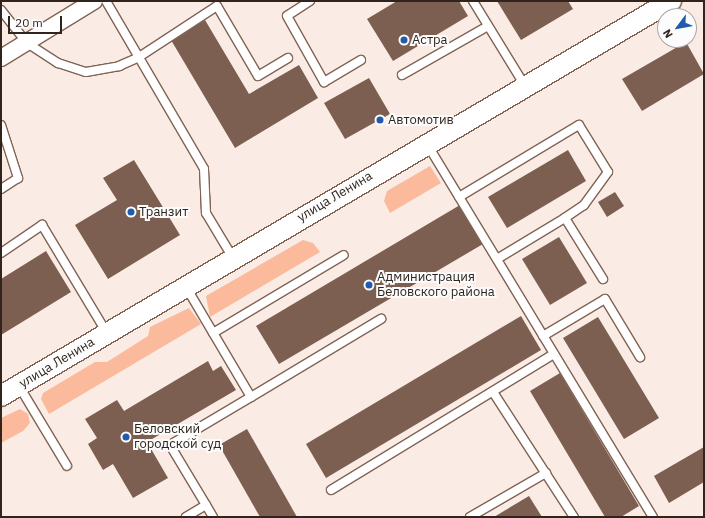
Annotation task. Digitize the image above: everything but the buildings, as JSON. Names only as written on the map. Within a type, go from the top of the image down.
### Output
[{"type":"street","points":[[1,58],[94,1]]},
{"type":"street","name":"улица Ленина","points":[[1,396],[426,143],[671,1]]},
{"type":"lane","points":[[106,1],[204,169],[206,214],[233,258]]},
{"type":"lane","points":[[310,1],[286,16],[324,82],[361,60]]},
{"type":"lane","points":[[473,1],[525,86]]},
{"type":"lane","points":[[1,10],[27,43],[58,63],[86,72],[119,66],[139,56],[217,6],[258,76],[288,58]]},
{"type":"lane","points":[[402,75],[488,26]]},
{"type":"lane","points":[[1,125],[18,178],[1,189]]},
{"type":"lane","points":[[459,197],[579,125],[608,172],[584,205],[497,259]]},
{"type":"lane","points":[[426,143],[653,517]]},
{"type":"lane","points":[[565,218],[603,279]]},
{"type":"lane","points":[[1,252],[42,225],[107,333]]},
{"type":"lane","points":[[213,333],[344,255]]},
{"type":"lane","points":[[186,286],[251,397]]},
{"type":"lane","points":[[543,336],[605,299],[640,357]]},
{"type":"lane","points":[[214,517],[170,446],[381,319]]},
{"type":"lane","points":[[331,490],[554,354]]},
{"type":"lane","points":[[18,386],[67,466]]},
{"type":"lane","points":[[493,392],[574,517]]},
{"type":"lane","points":[[470,517],[546,473]]},
{"type":"lane","points":[[186,517],[206,505]]},
{"type":"shaded area","points":[[430,166],[441,183],[390,213],[384,201],[387,191]]},
{"type":"shaded area","points":[[303,240],[313,243],[320,252],[210,317],[206,296]]},
{"type":"shaded area","points":[[189,308],[201,324],[49,414],[41,399],[43,393],[95,362],[107,362],[148,336],[150,327]]},
{"type":"shaded area","points":[[20,409],[28,414],[30,423],[23,431],[1,443],[1,418]]},
{"type":"place","name":"Астра","points":[[404,40]]},
{"type":"place","name":"Автомотив","points":[[380,120]]},
{"type":"place","name":"Транзит","points":[[131,212]]},
{"type":"place","name":"Администрация Беловского района","points":[[369,285]]},
{"type":"place","name":"Беловский городской суд","points":[[126,437]]}]
